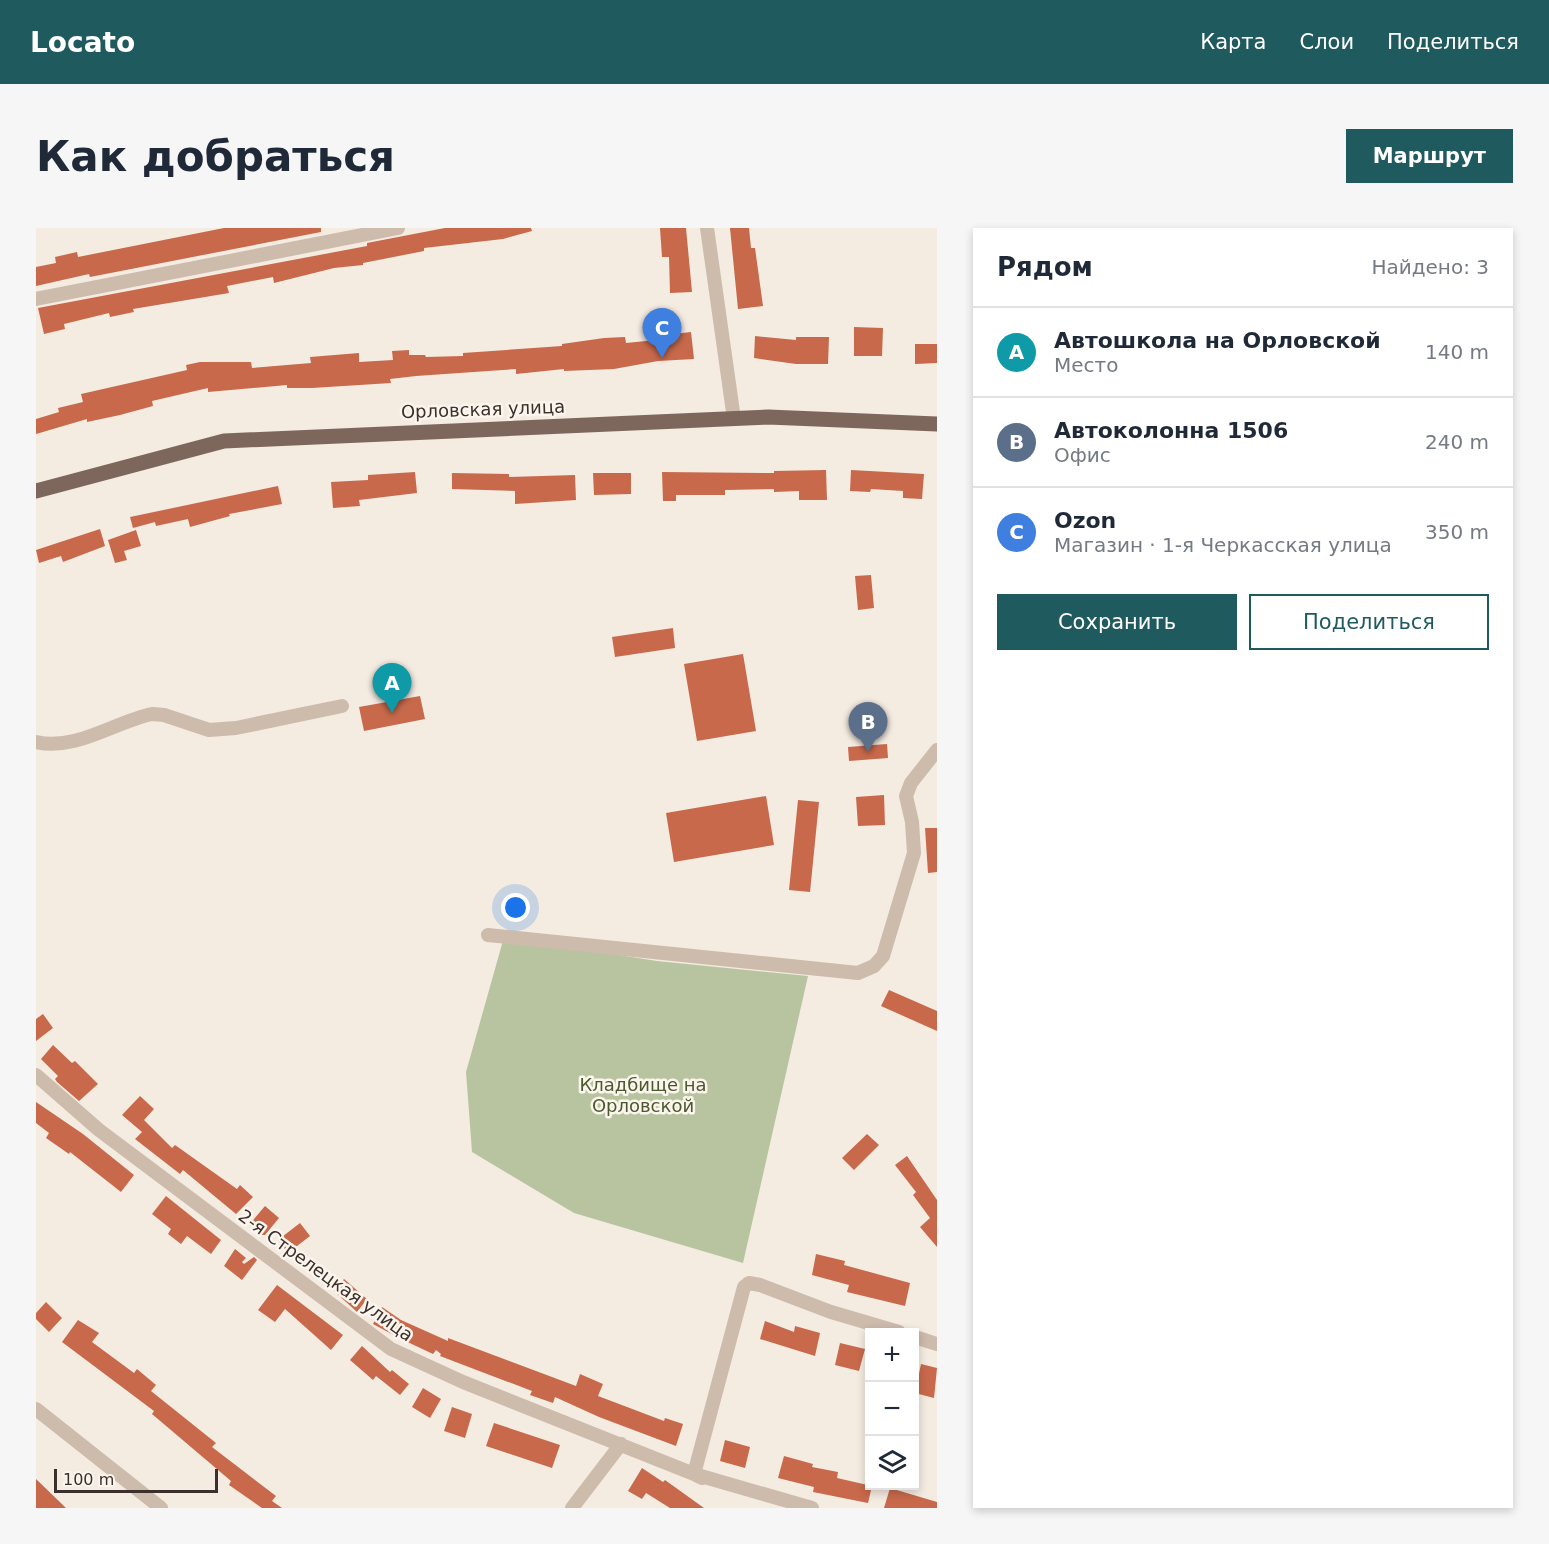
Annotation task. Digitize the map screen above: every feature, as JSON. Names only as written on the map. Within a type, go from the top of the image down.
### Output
[{"type":"main road","name":"Орловская улица","points":[[36,491],[224,441],[768,417],[937,424]]},
{"type":"street","points":[[36,299],[398,228]]},
{"type":"street","points":[[707,228],[734,419]]},
{"type":"street","points":[[36,742],[52,744],[81,739],[152,714],[164,715],[209,730],[236,728],[342,706]]},
{"type":"street","points":[[488,935],[858,973],[867,970],[883,956],[911,868],[914,837],[905,802],[908,789],[937,750]]},
{"type":"street","name":"2-я Стрелецкая улица","points":[[36,1075],[99,1130],[391,1349],[463,1382],[776,1508]]},
{"type":"street","points":[[694,1474],[744,1287],[754,1283],[831,1312],[885,1328]]},
{"type":"street","points":[[919,1338],[937,1344]]},
{"type":"street","points":[[36,1409],[161,1508]]},
{"type":"street","points":[[572,1508],[621,1444]]},
{"type":"street","name":"2-я Стрелецкая улица","points":[[694,1474],[812,1508]]},
{"type":"green space","name":"Кладбище на Орловской","points":[[504,937],[657,961],[808,976],[743,1263],[574,1213],[472,1152],[466,1072]]},
{"type":"building","points":[[224,228],[321,228],[321,232],[90,277],[89,274],[36,286],[36,267],[56,263],[55,257],[77,252],[78,257]]},
{"type":"building","points":[[445,228],[531,228],[532,231],[503,239],[424,248],[424,251],[363,263],[363,265],[334,268],[274,283],[273,277],[227,286],[229,293],[133,309],[134,312],[110,317],[109,313],[64,324],[65,329],[44,334],[38,308],[367,246],[367,243]]},
{"type":"building","points":[[660,228],[686,228],[692,292],[670,293],[669,257],[662,257]]},
{"type":"building","points":[[730,228],[749,228],[751,248],[755,248],[763,306],[738,309]]},
{"type":"building","points":[[854,327],[883,328],[882,356],[854,356]]},
{"type":"building","points":[[691,332],[694,359],[658,361],[614,369],[564,371],[564,369],[516,374],[516,369],[416,376],[390,379],[391,383],[312,388],[287,388],[287,385],[208,392],[208,388],[152,401],[153,406],[120,415],[87,422],[87,419],[36,434],[36,419],[59,412],[58,408],[83,402],[81,394],[187,370],[186,365],[200,362],[251,362],[252,368],[311,363],[310,357],[359,353],[359,362],[393,360],[392,351],[409,350],[409,355],[425,355],[426,357],[463,356],[463,353],[562,346],[562,344],[604,338],[625,337],[626,343],[656,340],[656,336]]},
{"type":"building","points":[[755,336],[796,340],[796,337],[829,337],[828,364],[796,364],[754,358]]},
{"type":"building","points":[[915,344],[937,344],[937,363],[915,364]]},
{"type":"building","points":[[826,470],[827,500],[799,500],[799,491],[774,492],[774,489],[725,490],[725,495],[676,495],[676,501],[663,501],[662,472],[774,473],[774,471]]},
{"type":"building","points":[[851,470],[924,474],[922,499],[903,498],[903,491],[871,489],[870,492],[850,491]]},
{"type":"building","points":[[415,472],[417,493],[359,500],[360,506],[333,508],[331,482],[368,480],[368,475]]},
{"type":"building","points":[[452,473],[509,474],[509,477],[575,475],[576,500],[515,504],[515,491],[452,489]]},
{"type":"building","points":[[593,473],[631,473],[631,494],[594,495]]},
{"type":"building","points":[[278,486],[282,504],[229,514],[230,516],[190,527],[188,519],[156,526],[155,522],[133,528],[130,517]]},
{"type":"building","points":[[100,529],[105,546],[63,562],[61,556],[39,563],[36,550]]},
{"type":"building","points":[[136,530],[141,546],[124,551],[127,560],[115,563],[108,540]]},
{"type":"building","points":[[871,575],[874,608],[858,610],[855,576]]},
{"type":"building","points":[[673,628],[675,648],[615,657],[612,637]]},
{"type":"building","points":[[743,654],[756,731],[697,741],[684,664]]},
{"type":"building","points":[[420,696],[425,719],[364,731],[359,707]]},
{"type":"building","points":[[887,744],[888,758],[849,761],[848,747]]},
{"type":"building","points":[[884,795],[885,825],[858,826],[856,797]]},
{"type":"building","points":[[766,796],[774,845],[674,862],[666,813]]},
{"type":"building","points":[[798,800],[819,802],[810,892],[789,890]]},
{"type":"building","points":[[925,828],[937,828],[937,872],[928,873]]},
{"type":"building","points":[[889,990],[937,1011],[937,1031],[881,1006]]},
{"type":"building","points":[[43,1014],[53,1028],[36,1041],[36,1019]]},
{"type":"building","points":[[53,1045],[72,1063],[75,1061],[98,1084],[79,1101],[57,1082],[55,1079],[58,1076],[41,1059]]},
{"type":"building","points":[[140,1096],[154,1109],[144,1120],[172,1148],[175,1145],[237,1189],[240,1185],[253,1197],[236,1214],[183,1170],[180,1174],[135,1139],[142,1132],[122,1115]]},
{"type":"building","points":[[36,1102],[83,1134],[134,1175],[121,1192],[70,1152],[69,1154],[46,1138],[49,1133],[36,1123]]},
{"type":"building","points":[[867,1134],[879,1145],[854,1170],[842,1158]]},
{"type":"building","points":[[907,1156],[937,1200],[937,1247],[920,1227],[930,1218],[913,1195],[916,1192],[895,1165]]},
{"type":"building","points":[[166,1196],[221,1240],[211,1254],[187,1236],[181,1244],[168,1234],[171,1229],[152,1214]]},
{"type":"building","points":[[265,1206],[279,1218],[265,1235],[261,1235],[249,1225]]},
{"type":"building","points":[[300,1223],[310,1236],[288,1253],[278,1240]]},
{"type":"building","points":[[235,1249],[246,1258],[242,1262],[244,1264],[254,1257],[257,1260],[242,1280],[224,1266]]},
{"type":"building","points":[[816,1254],[845,1261],[844,1265],[910,1283],[905,1306],[847,1292],[849,1285],[812,1275]]},
{"type":"building","points":[[344,1279],[367,1299],[357,1312],[334,1291]]},
{"type":"building","points":[[277,1285],[343,1335],[331,1350],[285,1309],[275,1322],[258,1310]]},
{"type":"building","points":[[46,1302],[62,1318],[49,1332],[36,1319],[36,1313]]},
{"type":"building","points":[[382,1307],[401,1320],[448,1341],[448,1338],[576,1386],[580,1374],[603,1384],[598,1396],[664,1421],[665,1418],[683,1424],[676,1446],[599,1417],[555,1397],[553,1403],[530,1395],[532,1391],[440,1356],[441,1354],[436,1350],[433,1354],[399,1338],[373,1324]]},
{"type":"building","points":[[78,1320],[99,1333],[92,1342],[134,1373],[137,1369],[156,1385],[151,1391],[216,1443],[212,1447],[276,1496],[272,1501],[282,1508],[262,1508],[229,1485],[231,1481],[152,1414],[154,1411],[62,1342]]},
{"type":"building","points":[[765,1321],[794,1332],[795,1326],[820,1333],[815,1356],[760,1339]]},
{"type":"building","points":[[840,1343],[865,1349],[859,1371],[835,1365]]},
{"type":"building","points":[[362,1346],[390,1372],[392,1370],[409,1384],[400,1395],[376,1376],[373,1380],[350,1360]]},
{"type":"building","points":[[921,1364],[937,1368],[934,1398],[919,1394]]},
{"type":"building","points":[[423,1388],[441,1399],[430,1418],[412,1407]]},
{"type":"building","points":[[452,1407],[472,1414],[465,1438],[444,1431]]},
{"type":"building","points":[[494,1423],[560,1445],[552,1468],[486,1446]]},
{"type":"building","points":[[725,1440],[750,1447],[745,1468],[720,1461]]},
{"type":"building","points":[[784,1456],[813,1464],[812,1467],[838,1472],[837,1478],[865,1484],[865,1490],[871,1490],[868,1503],[813,1492],[814,1487],[778,1478]]},
{"type":"building","points":[[642,1468],[663,1482],[665,1480],[704,1508],[670,1508],[646,1493],[642,1499],[628,1491]]},
{"type":"building","points":[[36,1479],[66,1508],[36,1508]]},
{"type":"building","points":[[889,1490],[937,1502],[937,1508],[884,1508]]},
{"type":"place","name":"Ozon","points":[[662,358]]},
{"type":"place","name":"Автошкола на Орловской","points":[[392,713]]},
{"type":"place","name":"Автоколонна 1506","points":[[868,752]]}]
